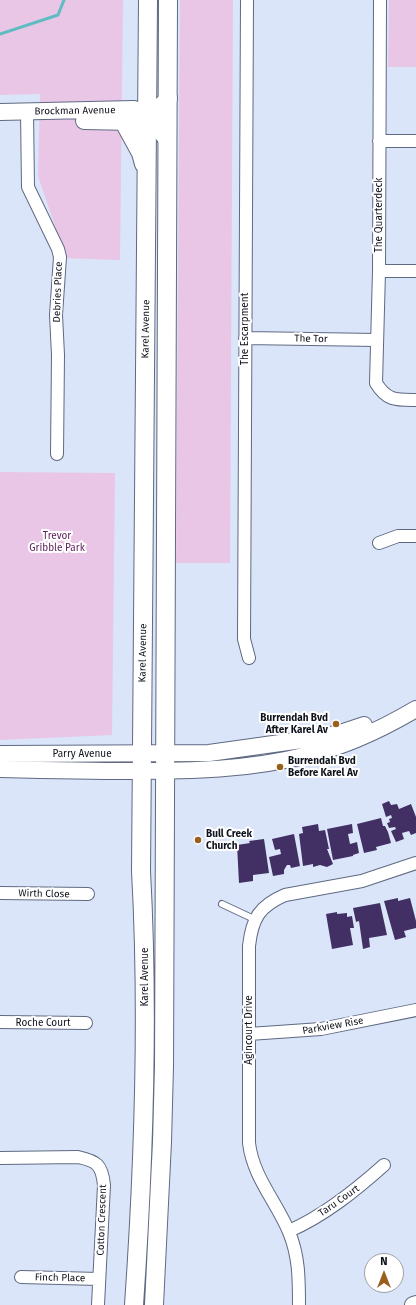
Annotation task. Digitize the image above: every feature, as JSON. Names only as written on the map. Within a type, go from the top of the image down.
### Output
[{"type":"main road","name":"Karel Avenue","points":[[137,1300],[145,1049],[145,948],[141,871],[148,182],[148,0]]},
{"type":"main road","name":"Karel Avenue","points":[[154,1305],[162,1149],[164,1073],[169,98],[168,0]]},
{"type":"main road","name":"Brockman Avenue","points":[[0,112],[27,116],[134,122],[148,117],[169,98]]},
{"type":"main road","name":"Brockman Avenue","points":[[0,120],[27,116],[134,109],[148,117],[168,141]]},
{"type":"main road","points":[[124,122],[141,153],[148,182]]},
{"type":"main road","name":"Parry Avenue","points":[[0,769],[142,762],[165,753],[236,750],[340,733],[367,724],[416,697]]},
{"type":"main road","name":"Parry Avenue","points":[[0,754],[142,762],[165,771],[220,770],[308,755],[369,734],[416,709]]},
{"type":"street","name":"The Escarpment","points":[[246,0],[244,639],[249,658]]},
{"type":"street","name":"The Quarterdeck","points":[[380,0],[379,271],[376,383],[382,394],[395,400],[416,400]]},
{"type":"street","name":"Debries Place","points":[[27,116],[28,187],[58,248],[60,256],[56,315],[58,355],[57,454]]},
{"type":"street","points":[[380,141],[416,141]]},
{"type":"street","points":[[379,271],[416,271]]},
{"type":"street","name":"The Tor","points":[[245,338],[377,340]]},
{"type":"street","points":[[379,543],[398,536],[416,536]]},
{"type":"street","name":"Agincourt Drive","points":[[299,1305],[299,1271],[296,1251],[289,1231],[255,1170],[250,1157],[248,946],[250,929],[254,919],[263,908],[274,900],[285,896],[362,881],[416,864]]},
{"type":"street","name":"Wirth Close","points":[[0,893],[88,894]]},
{"type":"street","name":"Parkview Rise","points":[[249,1034],[321,1030],[416,1010]]},
{"type":"street","name":"Roche Court","points":[[0,1022],[86,1023]]},
{"type":"street","name":"Cotton Crescent","points":[[0,1158],[78,1157],[88,1159],[99,1166],[103,1173],[104,1185],[98,1305]]},
{"type":"street","name":"Taru Court","points":[[289,1231],[313,1219],[362,1185],[384,1165]]},
{"type":"street","name":"Finch Place","points":[[21,1277],[99,1279]]},
{"type":"lane","points":[[222,904],[254,919]]},
{"type":"green space","points":[[0,0],[123,0],[120,260],[60,258],[60,241],[38,176],[40,94],[0,95]]},
{"type":"green space","points":[[180,0],[233,0],[230,563],[176,563]]},
{"type":"green space","points":[[389,0],[416,0],[416,67],[388,67]]},
{"type":"green space","name":"Trevor Gribble Park","points":[[0,472],[115,473],[112,735],[0,740]]},
{"type":"building","points":[[389,801],[391,805],[397,804],[399,809],[411,804],[416,817],[416,833],[411,835],[409,831],[402,833],[404,839],[396,842],[391,831],[396,829],[395,827],[389,828],[387,823],[390,822],[389,819],[392,818],[391,815],[386,817],[382,804]]},
{"type":"building","points":[[381,818],[383,826],[385,826],[388,832],[391,843],[376,847],[377,850],[364,853],[357,824]]},
{"type":"building","points":[[318,824],[319,831],[325,830],[329,849],[327,849],[333,864],[327,867],[320,865],[313,867],[313,864],[303,866],[299,834],[303,833],[302,827]]},
{"type":"building","points":[[352,824],[353,833],[348,834],[350,844],[357,842],[359,853],[353,856],[333,860],[327,829]]},
{"type":"building","points":[[294,834],[300,866],[291,868],[290,865],[287,865],[284,870],[284,874],[273,876],[269,857],[281,854],[280,849],[275,850],[272,839]]},
{"type":"building","points":[[264,839],[269,873],[253,875],[253,881],[239,883],[237,845],[250,843],[249,841]]},
{"type":"building","points":[[398,898],[398,901],[410,898],[416,921],[416,928],[404,931],[406,937],[395,940],[384,901]]},
{"type":"building","points":[[380,903],[387,935],[369,938],[370,947],[363,949],[359,921],[356,922],[353,908]]},
{"type":"building","points":[[337,912],[337,914],[347,913],[347,917],[352,916],[354,928],[350,928],[353,945],[332,949],[326,914]]},
{"type":"waterway","points":[[0,34],[58,15],[64,0]]},
{"type":"place","name":"Burrendah Bvd After Karel Av","points":[[336,724]]},
{"type":"place","name":"Burrendah Bvd Before Karel Av","points":[[280,767]]},
{"type":"place","name":"Bull Creek Church","points":[[198,840]]}]
